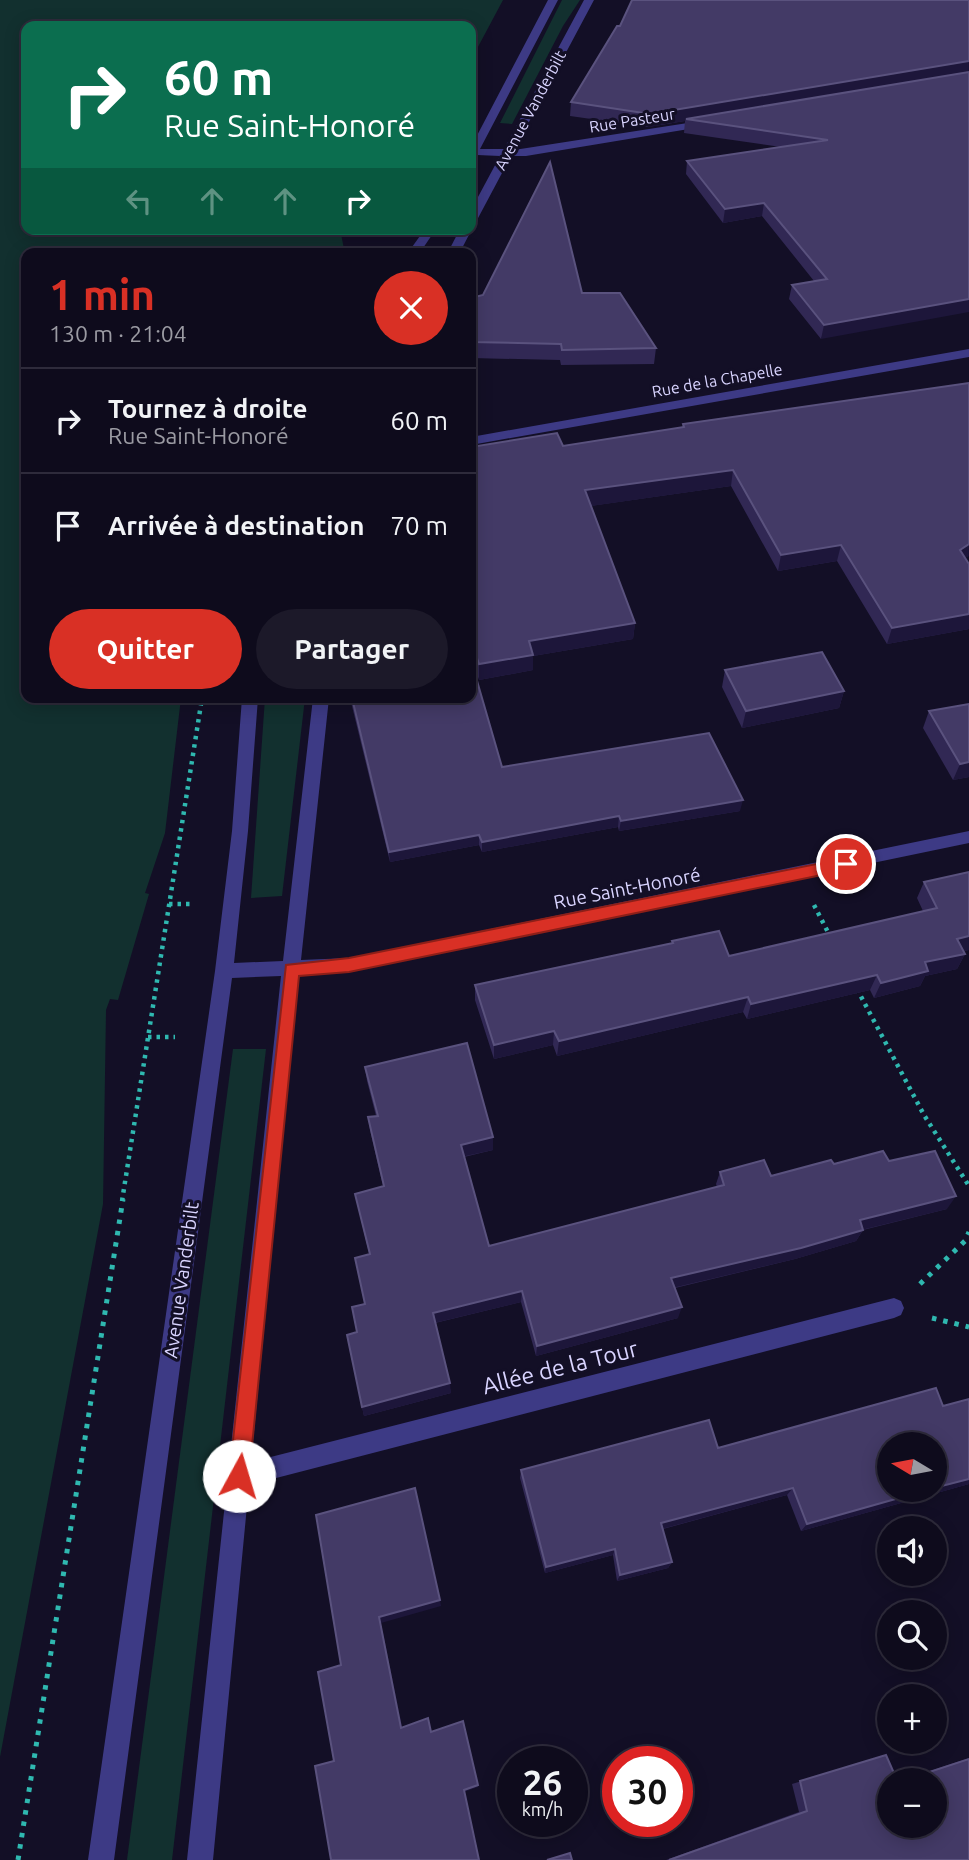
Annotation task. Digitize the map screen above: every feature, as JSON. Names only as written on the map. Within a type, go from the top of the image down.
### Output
[{"type":"street","name":"Avenue Vanderbilt","points":[[476,145],[553,0]]},
{"type":"street","name":"Avenue Vanderbilt","points":[[476,211],[589,0]]},
{"type":"street","name":"Rue Pasteur","points":[[476,153],[542,151],[721,121]]},
{"type":"street","name":"Rue de la Chapelle","points":[[476,440],[969,353]]},
{"type":"street","name":"Avenue Vanderbilt","points":[[101,1860],[224,971],[240,831],[250,703]]},
{"type":"street","points":[[200,1860],[320,703]]},
{"type":"street","name":"Rue Saint-Honoré","points":[[224,971],[291,970],[349,965],[969,837]]},
{"type":"street","name":"Allée de la Tour","points":[[239,1476],[894,1308]]},
{"type":"path","points":[[18,1860],[201,703]]},
{"type":"path","points":[[797,874],[834,944]]},
{"type":"path","points":[[853,981],[923,1115],[969,1186]]},
{"type":"path","points":[[894,1308],[965,1241],[969,1233]]},
{"type":"green space","points":[[0,0],[503,0],[476,51],[476,21],[21,21],[21,235],[341,235],[344,248],[21,248],[21,703],[180,703],[165,833],[145,893],[149,894],[118,1000],[110,999],[106,1010],[103,1204],[0,1757]]},
{"type":"green space","points":[[562,0],[580,0],[563,26],[512,124],[500,123]]},
{"type":"green space","points":[[265,703],[304,703],[282,896],[251,898]]},
{"type":"green space","points":[[233,1049],[266,1049],[172,1860],[127,1860]]},
{"type":"building","points":[[632,0],[969,0],[969,61],[650,114],[571,102],[617,26],[620,26]]},
{"type":"building","points":[[969,72],[969,299],[824,325],[792,285],[827,279],[764,203],[725,209],[687,161],[828,140],[686,119]]},
{"type":"building","points":[[550,162],[582,293],[620,293],[656,348],[562,350],[561,344],[476,342],[476,297],[483,295]]},
{"type":"building","points":[[969,383],[969,544],[960,550],[969,564],[969,614],[892,628],[841,545],[781,555],[733,470],[585,490],[635,623],[529,641],[533,655],[479,664],[476,655],[476,446],[557,433],[563,446],[684,427],[683,424]]},
{"type":"building","points":[[822,652],[844,691],[746,711],[725,670]]},
{"type":"building","points":[[476,677],[502,767],[709,733],[743,800],[621,821],[619,816],[482,842],[479,835],[389,852],[353,703],[476,703]]},
{"type":"building","points":[[969,704],[969,762],[960,764],[929,711]]},
{"type":"building","points":[[969,872],[969,936],[957,939],[965,954],[925,962],[928,971],[881,983],[877,975],[751,1004],[748,997],[559,1041],[554,1031],[494,1045],[475,985],[719,931],[729,956],[937,908],[924,882]]},
{"type":"building","points":[[467,1043],[493,1137],[461,1145],[489,1246],[724,1185],[720,1172],[764,1160],[771,1176],[831,1160],[834,1164],[883,1151],[889,1161],[935,1151],[956,1196],[860,1220],[863,1230],[801,1248],[671,1278],[682,1307],[537,1346],[522,1291],[433,1313],[450,1383],[362,1407],[347,1335],[357,1332],[352,1307],[365,1304],[355,1258],[370,1254],[355,1194],[384,1186],[368,1117],[378,1116],[365,1067]]},
{"type":"building","points":[[936,1388],[943,1406],[969,1399],[969,1479],[947,1485],[947,1432],[877,1432],[877,1502],[885,1502],[807,1524],[793,1488],[661,1523],[672,1562],[620,1575],[615,1549],[546,1567],[521,1470],[709,1420],[718,1448]]},
{"type":"building","points":[[415,1488],[440,1600],[379,1617],[401,1728],[428,1718],[431,1732],[463,1721],[478,1785],[464,1790],[479,1860],[331,1860],[315,1766],[334,1761],[318,1672],[341,1665],[316,1515]]},
{"type":"building","points":[[886,1755],[892,1768],[877,1768],[877,1838],[947,1838],[947,1768],[942,1768],[969,1759],[969,1860],[669,1860],[807,1811],[800,1781]]},
{"type":"building","points":[[570,1853],[572,1860],[547,1860]]},
{"type":"route","points":[[239,1476],[291,970],[349,965],[846,864]]}]
